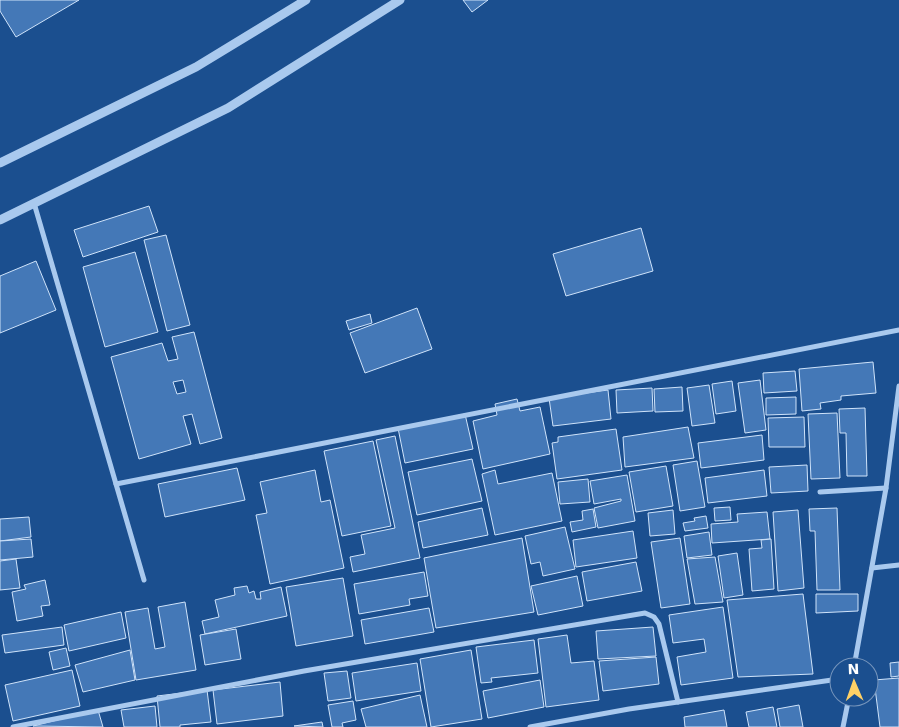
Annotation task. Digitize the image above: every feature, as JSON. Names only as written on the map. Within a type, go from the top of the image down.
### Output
[{"type":"street","points":[[0,163],[196,66],[306,0]]},
{"type":"street","points":[[0,220],[228,108],[400,0]]},
{"type":"street","points":[[34,203],[144,580]]},
{"type":"street","points":[[116,484],[899,330]]},
{"type":"street","points":[[856,657],[886,488],[899,386]]},
{"type":"street","points":[[820,492],[886,488]]},
{"type":"street","points":[[872,568],[899,565]]},
{"type":"street","points":[[13,727],[304,671],[645,613],[654,617],[659,624],[678,702]]},
{"type":"street","points":[[530,727],[678,702],[829,680]]},
{"type":"street","points":[[843,727],[847,707]]},
{"type":"building","points":[[0,0],[79,0],[16,37],[0,11]]},
{"type":"building","points":[[463,0],[488,0],[472,12]]},
{"type":"building","points":[[149,206],[158,232],[83,257],[74,230]]},
{"type":"building","points":[[641,228],[653,271],[566,296],[553,254]]},
{"type":"building","points":[[166,235],[190,325],[167,331],[144,240]]},
{"type":"building","points":[[135,252],[158,332],[105,347],[83,267]]},
{"type":"building","points":[[36,261],[56,310],[0,333],[0,276]]},
{"type":"building","points":[[417,308],[432,349],[365,373],[350,333]]},
{"type":"building","points":[[370,314],[372,323],[349,330],[346,321]]},
{"type":"building","points":[[194,332],[222,438],[200,444],[192,414],[183,416],[191,444],[139,459],[111,357],[162,343],[168,361],[178,359],[172,337]],"holes":[[[183,380],[186,392],[177,394],[173,382]]]},
{"type":"building","points":[[873,362],[876,393],[841,396],[841,400],[820,403],[821,409],[802,411],[799,369]]},
{"type":"building","points":[[795,371],[797,391],[764,393],[763,373]]},
{"type":"building","points":[[760,380],[766,430],[745,433],[738,383]]},
{"type":"building","points":[[732,381],[736,411],[716,414],[712,384]]},
{"type":"building","points":[[709,385],[715,423],[692,426],[687,388]]},
{"type":"building","points":[[682,387],[683,411],[655,412],[654,389]]},
{"type":"building","points":[[652,388],[653,411],[617,413],[616,390]]},
{"type":"building","points":[[608,390],[611,419],[553,426],[549,398]]},
{"type":"building","points":[[796,397],[796,414],[766,415],[766,398]]},
{"type":"building","points":[[517,399],[520,411],[540,407],[550,454],[483,469],[473,421],[497,415],[495,404]]},
{"type":"building","points":[[865,408],[867,476],[847,476],[846,433],[840,433],[839,409]]},
{"type":"building","points":[[837,413],[840,478],[811,479],[808,414]]},
{"type":"building","points":[[465,414],[473,449],[405,463],[398,428]]},
{"type":"building","points":[[804,417],[805,447],[769,447],[768,418]]},
{"type":"building","points":[[688,427],[694,458],[625,467],[623,437]]},
{"type":"building","points":[[616,429],[622,470],[557,479],[552,443],[558,442],[558,437]]},
{"type":"building","points":[[762,435],[764,460],[701,468],[698,443]]},
{"type":"building","points":[[395,436],[420,558],[353,572],[350,557],[365,554],[361,535],[395,528],[376,440]]},
{"type":"building","points":[[373,441],[391,526],[342,536],[324,451]]},
{"type":"building","points":[[472,459],[482,501],[417,515],[408,472]]},
{"type":"building","points":[[697,461],[705,507],[680,511],[673,465]]},
{"type":"building","points":[[807,465],[808,491],[771,493],[769,467]]},
{"type":"building","points":[[666,466],[673,506],[636,512],[629,472]]},
{"type":"building","points":[[237,468],[245,500],[165,517],[158,484]]},
{"type":"building","points":[[315,470],[321,502],[330,500],[344,568],[270,584],[256,515],[267,513],[260,482]]},
{"type":"building","points":[[495,470],[498,484],[552,473],[562,521],[495,535],[482,474]]},
{"type":"building","points":[[764,470],[767,496],[708,503],[705,478]]},
{"type":"building","points":[[627,475],[635,521],[598,528],[594,508],[621,501],[621,499],[594,504],[590,481]]},
{"type":"building","points":[[588,479],[590,502],[560,504],[558,482]]},
{"type":"building","points":[[730,507],[731,520],[715,521],[714,508]]},
{"type":"building","points":[[482,508],[488,535],[423,548],[418,522]]},
{"type":"building","points":[[837,508],[840,590],[817,590],[815,531],[810,531],[809,509]]},
{"type":"building","points":[[593,509],[596,527],[572,532],[570,522],[583,520],[582,511]]},
{"type":"building","points":[[673,510],[675,534],[650,536],[648,513]]},
{"type":"building","points":[[798,510],[804,588],[778,591],[773,512]]},
{"type":"building","points":[[767,512],[770,539],[712,543],[711,524],[738,522],[737,514]]},
{"type":"building","points":[[706,516],[708,528],[685,531],[683,523],[695,521],[694,518]]},
{"type":"building","points":[[29,517],[31,537],[0,541],[0,519]]},
{"type":"building","points":[[565,527],[575,569],[543,576],[540,562],[531,564],[525,536]]},
{"type":"building","points":[[633,531],[637,558],[576,567],[573,540]]},
{"type":"building","points":[[709,532],[712,555],[687,558],[684,536]]},
{"type":"building","points":[[522,538],[534,612],[436,628],[424,558]]},
{"type":"building","points":[[680,538],[690,604],[661,608],[651,542]]},
{"type":"building","points":[[31,539],[33,557],[0,560],[0,541]]},
{"type":"building","points":[[771,539],[774,589],[752,591],[749,549],[762,548],[761,540]]},
{"type":"building","points":[[737,553],[743,595],[724,598],[718,556]]},
{"type":"building","points":[[715,557],[723,602],[695,604],[687,559]]},
{"type":"building","points":[[16,559],[20,588],[0,590],[0,561]]},
{"type":"building","points":[[636,562],[642,591],[587,601],[582,572]]},
{"type":"building","points":[[424,572],[428,596],[409,599],[410,605],[359,614],[354,584]]},
{"type":"building","points":[[577,576],[583,606],[538,615],[531,586]]},
{"type":"building","points":[[343,578],[353,636],[296,646],[286,587]]},
{"type":"building","points":[[45,580],[50,605],[41,606],[43,616],[17,621],[12,592],[26,589],[24,585]]},
{"type":"building","points":[[247,586],[249,593],[254,591],[256,599],[261,599],[260,592],[281,587],[287,616],[205,634],[202,621],[219,617],[215,600],[235,595],[234,588]]},
{"type":"building","points":[[803,594],[813,674],[738,677],[727,600]]},
{"type":"building","points":[[816,594],[858,594],[858,611],[816,613]]},
{"type":"building","points":[[185,602],[196,670],[136,680],[125,612],[148,608],[155,649],[165,647],[158,607]]},
{"type":"building","points":[[723,607],[733,678],[681,685],[677,657],[706,652],[704,639],[673,643],[669,615]]},
{"type":"building","points":[[429,608],[434,632],[365,644],[361,620]]},
{"type":"building","points":[[121,612],[126,638],[69,651],[64,625]]},
{"type":"building","points":[[62,627],[64,645],[5,653],[2,635]]},
{"type":"building","points":[[653,627],[656,656],[598,659],[596,631]]},
{"type":"building","points":[[236,629],[241,659],[205,665],[200,635]]},
{"type":"building","points":[[567,635],[571,663],[594,661],[599,700],[546,707],[538,639]]},
{"type":"building","points":[[534,640],[538,673],[491,678],[492,682],[481,683],[476,647]]},
{"type":"building","points":[[66,648],[70,666],[53,670],[49,652]]},
{"type":"building","points":[[130,650],[135,680],[83,692],[75,665]]},
{"type":"building","points":[[471,650],[482,719],[431,727],[420,659]]},
{"type":"building","points":[[656,657],[659,684],[603,691],[599,661]]},
{"type":"building","points":[[899,662],[899,676],[891,677],[890,663]]},
{"type":"building","points":[[417,663],[421,691],[356,701],[352,673]]},
{"type":"building","points":[[72,670],[80,706],[13,721],[5,685]]},
{"type":"building","points":[[347,671],[351,698],[328,701],[324,673]]},
{"type":"building","points":[[899,678],[899,727],[880,727],[877,707],[879,707],[879,680]]},
{"type":"building","points":[[540,680],[544,707],[488,718],[483,691]]},
{"type":"building","points":[[280,682],[283,716],[217,724],[213,690]]},
{"type":"building","points":[[207,690],[211,722],[180,725],[180,727],[160,727],[157,696]]},
{"type":"building","points":[[420,695],[427,727],[366,727],[361,709]]},
{"type":"building","points":[[353,701],[356,720],[342,723],[343,727],[332,727],[328,705]]},
{"type":"building","points":[[799,705],[803,727],[780,727],[777,709]]},
{"type":"building","points":[[155,706],[157,727],[124,727],[121,710]]},
{"type":"building","points":[[773,707],[777,727],[749,727],[746,712]]},
{"type":"building","points":[[98,710],[103,727],[33,726]]},
{"type":"building","points":[[724,710],[727,727],[685,727],[684,717]]},
{"type":"building","points":[[322,722],[323,727],[294,726]]}]
